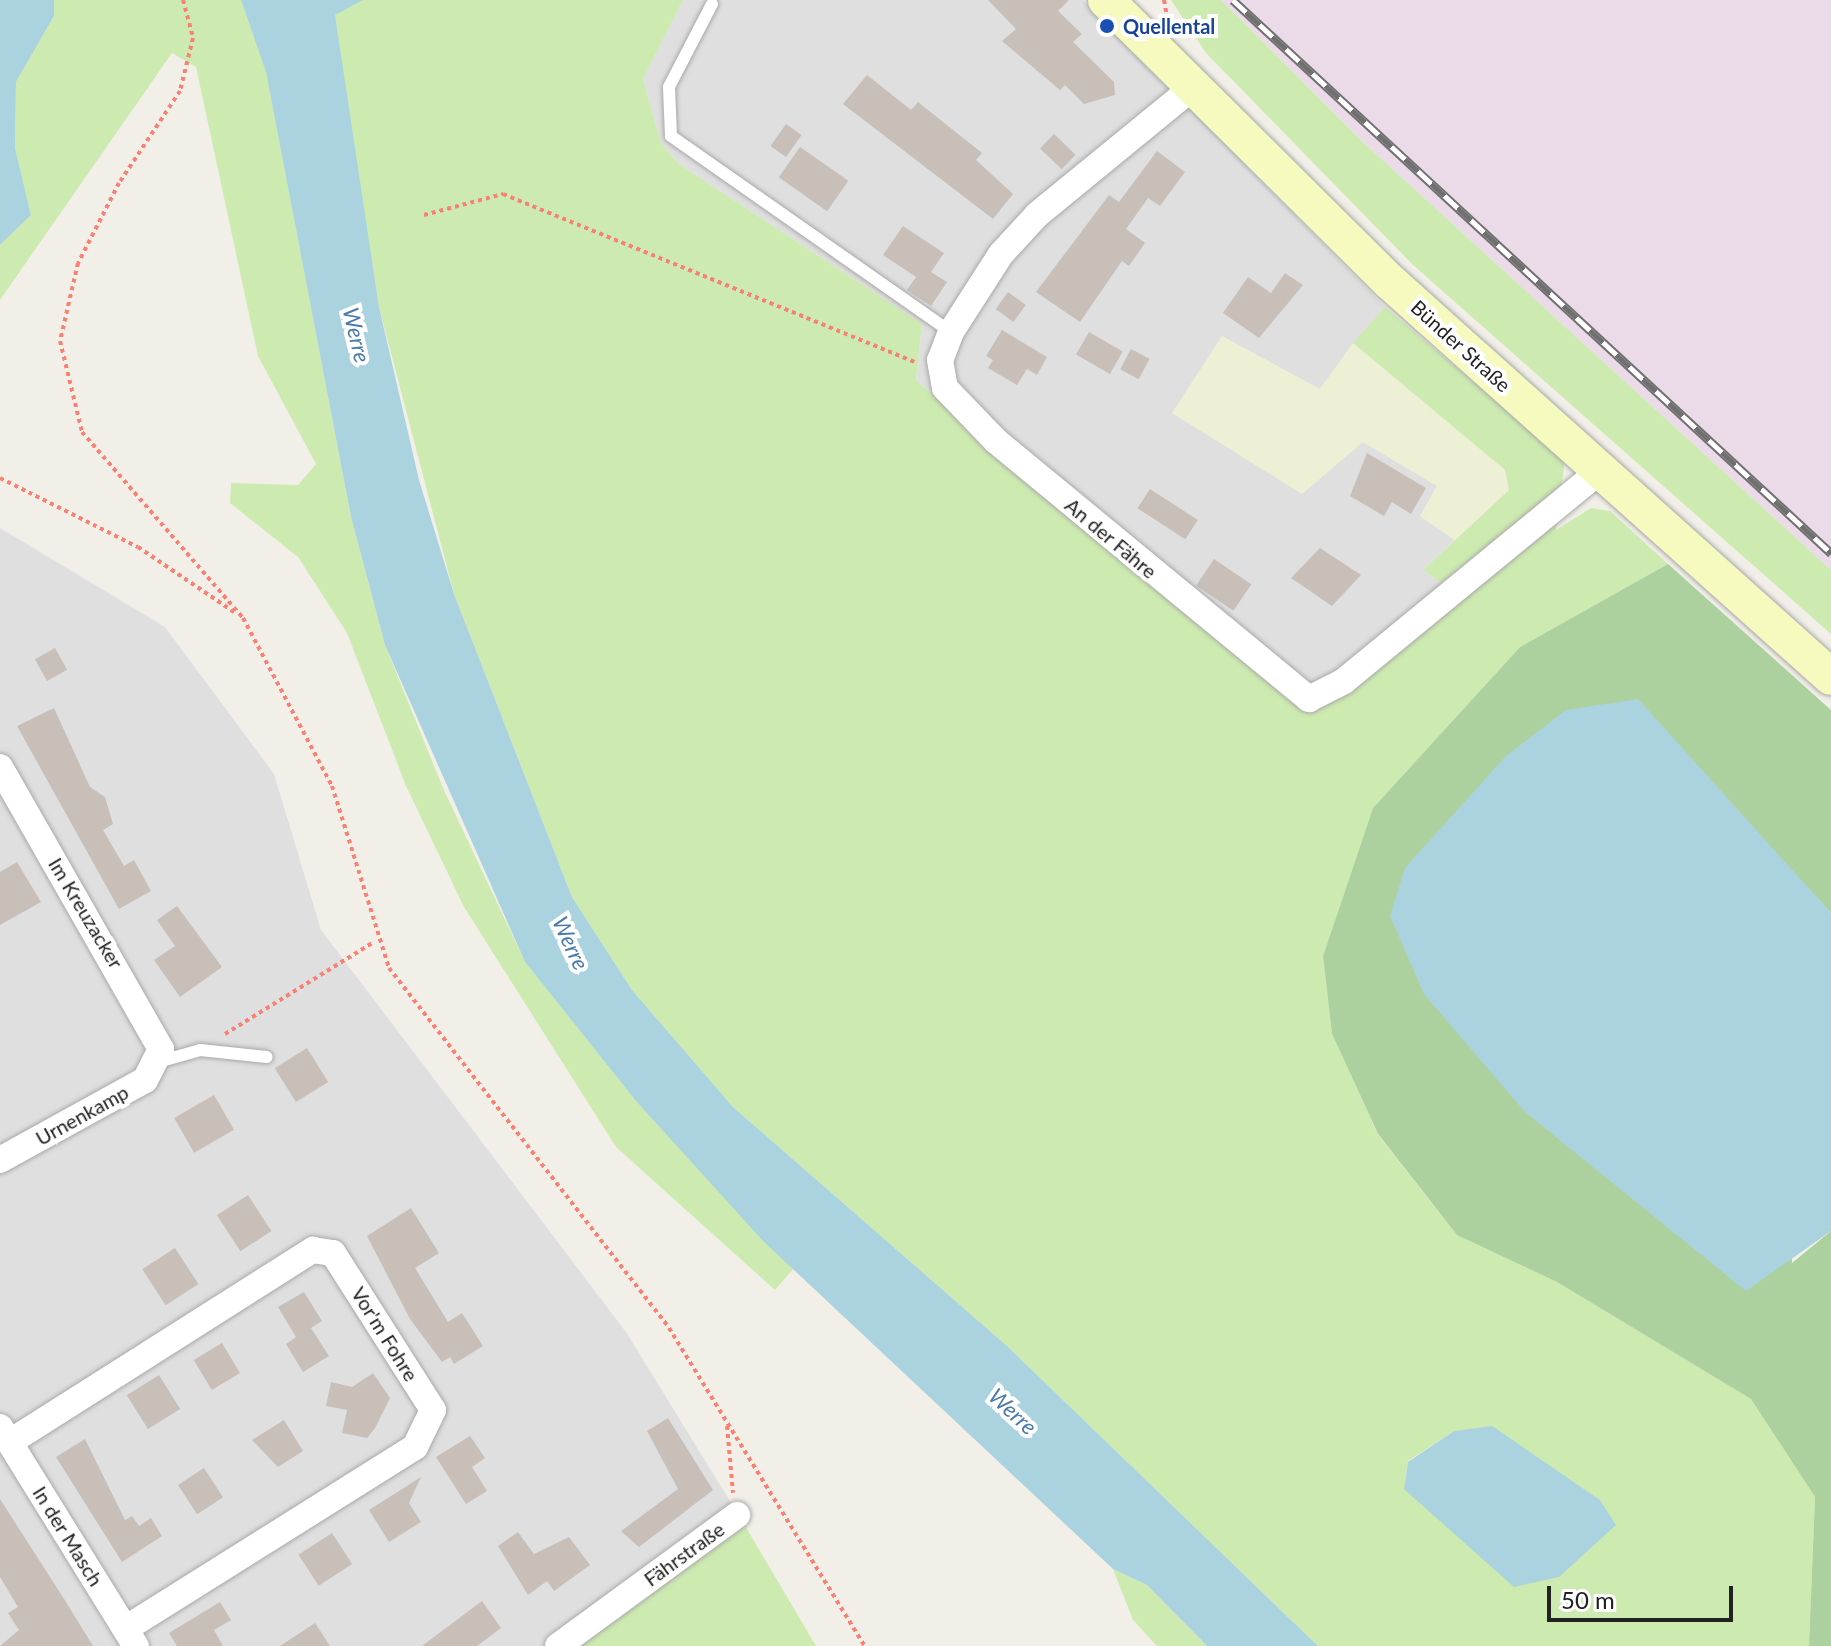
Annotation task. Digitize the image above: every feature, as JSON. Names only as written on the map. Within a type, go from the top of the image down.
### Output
[{"type":"main road","name":"Bünder Straße","points":[[1106,0],[1389,281],[1831,677]]},
{"type":"street","points":[[941,373],[951,332],[1001,254],[1037,215],[1192,88]]},
{"type":"street","name":"An der Fähre","points":[[941,373],[945,388],[996,441],[1299,697],[1344,681],[1600,471]]},
{"type":"street","name":"Im Kreuzacker","points":[[0,767],[159,1036],[158,1062]]},
{"type":"street","name":"Urnenkamp","points":[[0,1160],[145,1080],[158,1062]]},
{"type":"street","name":"Vor'm Fohre","points":[[5,1435],[313,1250],[333,1253],[433,1410],[415,1447],[130,1638]]},
{"type":"street","name":"In der Masch","points":[[5,1435],[130,1638]]},
{"type":"street","name":"Fährstraße","points":[[558,1646],[737,1515]]},
{"type":"lane","points":[[712,4],[669,87],[671,136],[951,332]]},
{"type":"lane","points":[[158,1062],[200,1050],[267,1057]]},
{"type":"path","points":[[183,0],[193,38],[180,91],[119,183],[78,263],[60,341],[82,432],[243,618],[332,786],[375,941],[448,1048],[669,1328],[865,1646]]},
{"type":"path","points":[[424,215],[503,194],[539,205],[941,373]]},
{"type":"path","points":[[0,478],[138,547],[243,618]]},
{"type":"path","points":[[200,1050],[375,941]]},
{"type":"path","name":"Fährstraße","points":[[727,1426],[737,1515]]},
{"type":"shaded area","points":[[683,0],[1083,0],[1385,307],[1320,389],[1363,442],[1438,486],[1420,516],[1455,540],[1423,570],[1460,597],[1321,704],[916,380],[922,324],[679,164],[661,143],[643,79]]},
{"type":"shaded area","points":[[1221,0],[1831,0],[1831,570],[1364,143]]},
{"type":"shaded area","points":[[0,528],[165,627],[274,774],[321,930],[626,1332],[744,1524],[579,1646],[0,1646]]},
{"type":"green space","points":[[54,0],[241,0],[266,71],[351,517],[385,645],[443,788],[525,962],[636,1101],[793,1269],[775,1290],[616,1147],[464,907],[406,786],[347,633],[298,557],[230,503],[231,483],[298,485],[316,464],[258,356],[196,67],[172,53],[0,300],[0,245],[31,215],[15,148],[16,82],[54,16]]},
{"type":"green space","points":[[332,0],[683,0],[643,79],[661,143],[679,164],[922,324],[916,380],[1299,704],[1459,596],[1423,570],[1509,490],[1505,470],[1353,343],[1385,307],[1565,460],[1556,530],[1591,508],[1610,511],[1668,564],[1520,647],[1373,808],[1323,956],[1332,1034],[1378,1135],[1457,1235],[1557,1282],[1751,1399],[1815,1497],[1809,1646],[1318,1646],[1007,1346],[733,1107],[632,990],[572,897],[454,594],[379,307]],"holes":[[[1454,1431],[1600,1500],[1615,1525],[1404,1489],[1408,1461]]]},
{"type":"green space","points":[[1171,0],[1221,0],[1364,143],[1831,570],[1831,634],[1413,265],[1206,53]]},
{"type":"green space","points":[[1222,336],[1320,389],[1353,343],[1505,470],[1509,490],[1455,540],[1420,516],[1437,486],[1363,442],[1302,494],[1172,413]]},
{"type":"green space","points":[[1668,564],[1831,710],[1831,913],[1781,859],[1792,1263],[1831,1231],[1831,1646],[1809,1646],[1815,1497],[1751,1399],[1557,1282],[1457,1235],[1378,1134],[1332,1034],[1323,956],[1373,808],[1520,647]]},
{"type":"green space","points":[[744,1524],[816,1646],[579,1646]]},
{"type":"green space","points":[[1113,1569],[1147,1585],[1207,1646],[1157,1646],[1133,1620]]},
{"type":"water","points":[[0,0],[54,0],[54,16],[16,82],[15,148],[31,215],[0,245]]},
{"type":"water","name":"Werre","points":[[241,0],[363,0],[335,15],[379,307],[419,480],[454,594],[572,897],[632,990],[733,1107],[1007,1346],[1318,1646],[1207,1646],[1147,1585],[1113,1569],[763,1241],[636,1101],[525,962],[385,645],[351,517],[266,72]]},
{"type":"water","points":[[1638,699],[1831,913],[1831,1231],[1746,1291],[1525,1112],[1424,994],[1390,916],[1405,868],[1506,756],[1566,710]]},
{"type":"water","points":[[1492,1426],[1600,1500],[1616,1525],[1559,1577],[1514,1587],[1404,1489],[1408,1462],[1454,1431]]},
{"type":"building","points":[[988,0],[1069,0],[1058,11],[1082,34],[1073,42],[1114,82],[1115,95],[1084,104],[1065,85],[1060,90],[1002,41],[1016,29]]},
{"type":"building","points":[[867,75],[911,110],[918,102],[982,153],[976,160],[1013,194],[993,219],[843,104]]},
{"type":"building","points":[[786,124],[802,135],[786,157],[771,146]]},
{"type":"building","points":[[1054,134],[1076,155],[1062,169],[1040,148]]},
{"type":"building","points":[[800,147],[848,181],[827,211],[779,177]]},
{"type":"building","points":[[1157,151],[1185,172],[1160,206],[1148,198],[1126,229],[1145,243],[1129,266],[1122,261],[1080,322],[1036,292],[1109,195],[1119,202]]},
{"type":"building","points":[[903,226],[944,253],[931,272],[947,282],[931,306],[907,290],[916,277],[883,255]]},
{"type":"building","points":[[1285,273],[1303,285],[1259,338],[1223,313],[1248,277],[1271,293]]},
{"type":"building","points":[[1008,292],[1026,305],[1013,322],[996,309]]},
{"type":"building","points":[[1002,330],[1047,357],[1037,375],[1027,369],[1017,385],[988,368],[993,360],[986,356]]},
{"type":"building","points":[[1089,332],[1123,351],[1110,374],[1076,355]]},
{"type":"building","points":[[1131,349],[1150,359],[1139,379],[1120,369]]},
{"type":"building","points":[[1367,453],[1426,488],[1411,514],[1392,502],[1384,516],[1350,496]]},
{"type":"building","points":[[1150,489],[1198,520],[1185,539],[1137,508]]},
{"type":"building","points":[[1320,548],[1361,575],[1332,606],[1291,578]]},
{"type":"building","points":[[1214,559],[1251,584],[1233,611],[1196,586]]},
{"type":"building","points":[[55,648],[67,670],[47,681],[35,659]]},
{"type":"building","points":[[54,708],[90,787],[105,797],[113,824],[103,830],[124,866],[134,860],[151,891],[119,909],[17,726]]},
{"type":"building","points":[[17,862],[41,902],[0,925],[0,872]]},
{"type":"building","points":[[177,906],[222,967],[180,997],[154,960],[175,946],[157,920]]},
{"type":"building","points":[[307,1048],[328,1082],[296,1102],[275,1068]]},
{"type":"building","points":[[214,1095],[234,1130],[194,1153],[174,1118]]},
{"type":"building","points":[[248,1195],[271,1231],[240,1251],[217,1215]]},
{"type":"building","points":[[411,1208],[439,1253],[415,1268],[448,1322],[462,1313],[483,1346],[454,1364],[450,1357],[442,1362],[410,1319],[367,1236]]},
{"type":"building","points":[[175,1248],[198,1284],[166,1305],[142,1269]]},
{"type":"building","points":[[304,1292],[322,1321],[311,1328],[329,1356],[303,1372],[286,1344],[296,1337],[278,1307]]},
{"type":"building","points":[[222,1343],[240,1373],[212,1390],[194,1360]]},
{"type":"building","points":[[373,1373],[390,1398],[375,1428],[367,1438],[342,1433],[347,1410],[326,1406],[331,1382],[352,1387]]},
{"type":"building","points":[[159,1375],[180,1409],[148,1429],[127,1395]]},
{"type":"building","points":[[668,1418],[713,1490],[639,1547],[621,1531],[678,1489],[647,1431]]},
{"type":"building","points":[[284,1420],[303,1451],[278,1467],[252,1440]]},
{"type":"building","points":[[470,1436],[485,1458],[472,1467],[487,1491],[466,1504],[436,1457]]},
{"type":"building","points":[[85,1439],[125,1520],[132,1516],[139,1526],[151,1518],[162,1536],[122,1562],[56,1457]]},
{"type":"building","points":[[204,1468],[223,1497],[197,1514],[178,1485]]},
{"type":"building","points":[[421,1477],[409,1503],[421,1522],[389,1542],[369,1510]]},
{"type":"building","points":[[0,1499],[93,1646],[0,1646],[19,1630],[8,1613],[18,1607],[0,1577]]},
{"type":"building","points":[[518,1532],[534,1554],[569,1537],[590,1565],[554,1591],[547,1581],[528,1595],[498,1546]]},
{"type":"building","points":[[332,1533],[352,1564],[319,1586],[298,1555]]},
{"type":"building","points":[[482,1601],[501,1628],[477,1646],[422,1646]]},
{"type":"building","points":[[220,1602],[231,1620],[214,1630],[223,1646],[177,1646],[169,1633]]},
{"type":"building","points":[[315,1623],[330,1646],[280,1646]]},
{"type":"railway","points":[[1233,0],[1831,553]]},
{"type":"place","name":"Quellental","points":[[1107,26]]}]
